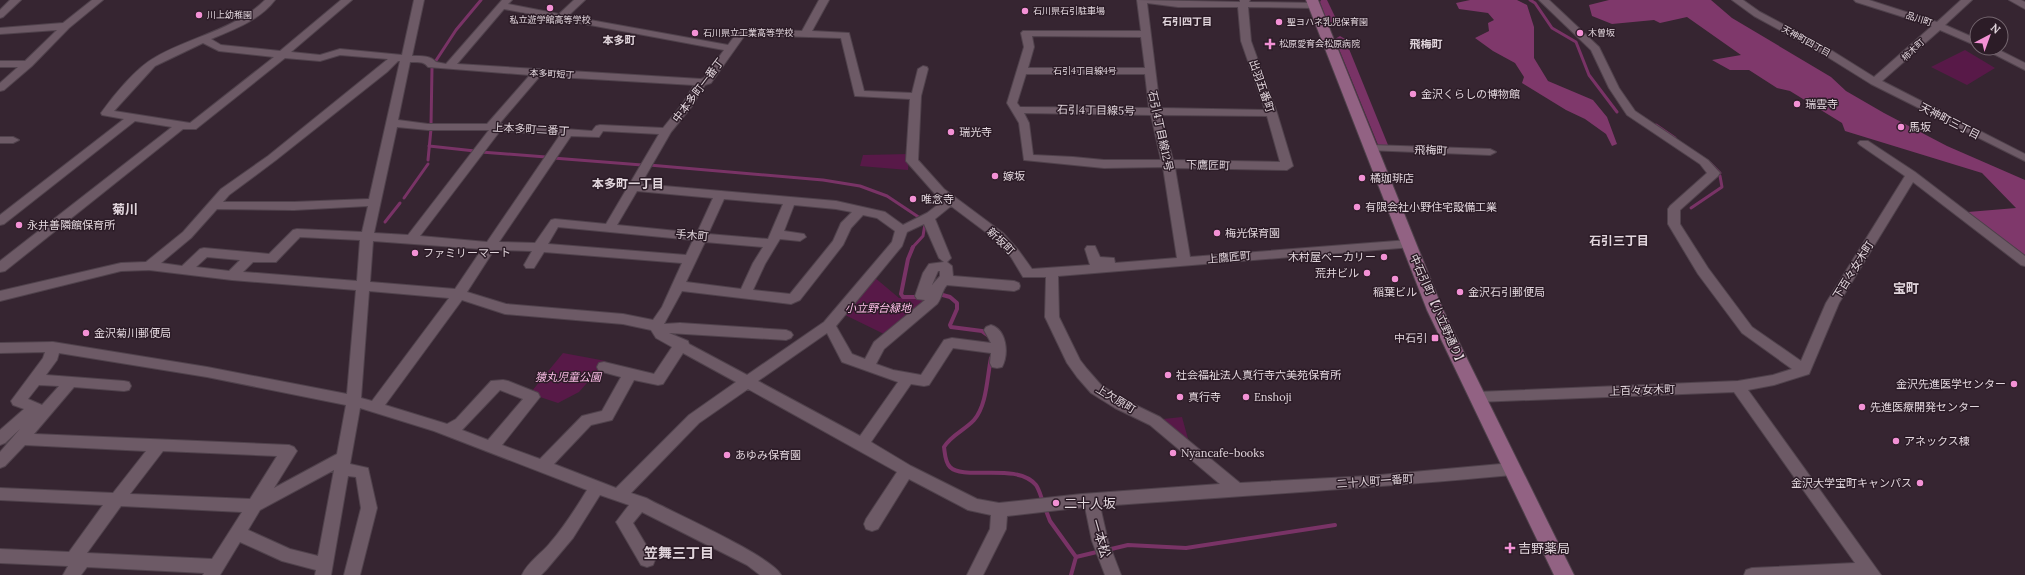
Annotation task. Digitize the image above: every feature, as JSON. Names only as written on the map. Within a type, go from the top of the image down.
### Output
[{"type":"main road","name":"中石引町【小立野通り】","points":[[1313,3],[1435,310],[1564,575]]},
{"type":"street","points":[[0,15],[16,0]]},
{"type":"street","points":[[0,88],[28,64],[66,26],[98,0]]},
{"type":"street","points":[[270,0],[267,4],[249,17],[156,61],[106,113],[192,127],[261,73],[281,54],[347,0]]},
{"type":"street","points":[[237,533],[288,556],[324,570],[354,401],[367,236],[392,123],[401,58],[419,0]]},
{"type":"street","points":[[560,18],[580,0]]},
{"type":"street","points":[[824,0],[805,35],[845,35],[859,94],[916,96]]},
{"type":"street","points":[[1143,0],[1178,4],[1244,2],[1313,3]]},
{"type":"street","name":"石引4丁目線12号","points":[[1143,0],[1145,34],[1155,111],[1168,163],[1184,261]]},
{"type":"street","points":[[1544,0],[1595,49],[1614,88],[1631,112],[1704,162],[1714,173],[1674,209],[1674,224],[1703,271],[1747,330],[1804,370]]},
{"type":"street","name":"天神町四丁目","points":[[1736,0],[1875,82]]},
{"type":"street","name":"品川町","points":[[1859,0],[1938,25],[1969,39]]},
{"type":"street","name":"柿木町","points":[[1875,82],[1906,57],[1938,25],[1967,0]]},
{"type":"street","points":[[2014,0],[2025,6]]},
{"type":"street","name":"出羽五番町","points":[[1244,2],[1246,41],[1272,113],[1287,166]]},
{"type":"street","points":[[449,67],[504,3],[560,18],[729,48]]},
{"type":"street","points":[[0,31],[66,26]]},
{"type":"street","name":"中本多町一番丁","points":[[610,227],[666,131],[688,104],[701,82],[707,81],[729,48],[742,32],[805,35]]},
{"type":"street","points":[[1017,110],[1012,103],[1029,47],[1026,33],[1145,34]]},
{"type":"street","name":"本多町短丁","points":[[204,39],[219,48],[320,58],[340,52],[423,59],[431,62],[432,65],[449,67],[701,82]]},
{"type":"street","points":[[2004,56],[2025,66]]},
{"type":"street","points":[[149,266],[165,255],[187,235],[225,192],[272,158],[383,70],[401,58]]},
{"type":"street","points":[[0,64],[28,64]]},
{"type":"street","points":[[619,495],[676,439],[694,419],[829,325],[898,243],[902,230],[928,218],[952,200],[940,192],[912,161],[916,96],[923,69]]},
{"type":"street","name":"石引4丁目線4号","points":[[1021,71],[1150,71]]},
{"type":"street","points":[[411,239],[494,127],[537,73]]},
{"type":"street","name":"天神町三丁目","points":[[1875,82],[2025,158]]},
{"type":"street","name":"石引4丁目線5号","points":[[1017,110],[1272,113]]},
{"type":"street","name":"下鷹匠町","points":[[1017,110],[1024,123],[1032,160],[1073,160],[1104,164],[1168,163],[1180,165],[1287,166]]},
{"type":"street","points":[[0,221],[132,118]]},
{"type":"street","name":"上本多町二番丁","points":[[392,123],[428,127],[494,127],[567,134],[571,132],[595,135],[600,128],[666,131]]},
{"type":"street","points":[[0,268],[181,125]]},
{"type":"street","points":[[376,407],[459,294],[567,134]]},
{"type":"street","points":[[0,140],[13,140]]},
{"type":"street","points":[[1864,143],[1911,175],[2025,262]]},
{"type":"street","name":"飛梅町","points":[[1371,148],[1490,152]]},
{"type":"street","name":"下百々女木町","points":[[1804,370],[1833,303],[1911,175]]},
{"type":"street","points":[[633,187],[836,205],[880,215],[902,230]]},
{"type":"street","points":[[657,327],[694,258],[701,236],[720,195]]},
{"type":"street","name":"新坂町","points":[[952,200],[970,216],[999,236],[1015,254],[1028,274],[1051,273]]},
{"type":"street","points":[[745,293],[759,264],[774,239],[790,201]]},
{"type":"street","points":[[213,205],[238,207],[308,206],[374,202]]},
{"type":"street","points":[[678,286],[791,299],[795,297],[838,242],[845,226],[861,210]]},
{"type":"street","points":[[868,366],[879,346],[932,301],[936,296],[937,287],[947,278],[945,262],[932,232],[928,218]]},
{"type":"street","name":"手木町","points":[[540,247],[555,223],[701,236],[774,239],[800,236]]},
{"type":"street","points":[[185,270],[204,252],[272,259],[297,233],[367,236],[490,246],[540,247],[694,258]]},
{"type":"street","name":"上鷹匠町","points":[[1051,273],[1155,263],[1409,244]]},
{"type":"street","points":[[530,264],[540,247]]},
{"type":"street","points":[[1092,248],[1095,262],[1143,259],[1155,263]]},
{"type":"street","points":[[232,276],[250,257]]},
{"type":"street","points":[[922,296],[929,273],[934,267],[945,262]]},
{"type":"street","points":[[1109,275],[1155,263]]},
{"type":"street","points":[[0,296],[121,267],[149,266],[232,276],[459,294],[505,309],[623,319],[657,327],[786,335]]},
{"type":"street","name":"上欠原町","points":[[1051,273],[1052,317],[1074,363],[1082,373],[1096,389],[1120,404],[1155,421],[1237,490]]},
{"type":"street","points":[[945,280],[1014,286]]},
{"type":"street","points":[[829,325],[847,358],[890,375],[924,381],[949,344],[952,343],[975,347],[1000,348]]},
{"type":"street","name":"二十人町一番町","points":[[657,327],[661,335],[682,345],[862,444],[906,470],[974,505],[999,510],[1237,490],[1369,482],[1512,469]]},
{"type":"street","points":[[991,330],[995,333],[1000,348],[997,363]]},
{"type":"street","points":[[604,367],[658,380],[675,352],[682,345]]},
{"type":"street","points":[[0,439],[36,407],[18,401],[50,360],[53,347]]},
{"type":"street","points":[[0,348],[53,347],[207,372],[354,401],[376,407],[448,431],[640,503],[753,560],[773,575]]},
{"type":"street","name":"上百々女木町","points":[[1477,396],[1738,386],[1774,380],[1804,370]]},
{"type":"street","points":[[543,466],[587,420],[607,416],[630,374]]},
{"type":"street","points":[[862,444],[908,378]]},
{"type":"street","points":[[35,380],[124,386]]},
{"type":"street","points":[[0,462],[70,383]]},
{"type":"street","points":[[448,431],[460,423],[496,385],[503,385],[533,397],[491,447]]},
{"type":"street","points":[[1738,386],[1871,573]]},
{"type":"street","points":[[0,556],[76,565],[214,570],[289,451],[21,439]]},
{"type":"street","points":[[76,565],[117,499],[160,445]]},
{"type":"street","points":[[0,494],[254,506],[342,463],[363,472],[369,508],[352,575]]},
{"type":"street","points":[[872,524],[906,470]]},
{"type":"street","points":[[530,575],[578,520],[597,486]]},
{"type":"street","name":"一本松","points":[[1092,501],[1100,541],[1113,575]]},
{"type":"street","points":[[640,503],[624,522],[647,560]]},
{"type":"street","points":[[975,575],[998,529],[999,510]]},
{"type":"street","points":[[1752,575],[1871,573]]},
{"type":"green space","points":[[1965,50],[1969,52],[1969,56],[1975,56],[1995,68],[1967,85],[1931,67]]},
{"type":"green space","points":[[909,154],[908,170],[860,166],[863,155]]},
{"type":"green space","name":"小立野台緑地","points":[[874,277],[899,298],[929,297],[884,334],[843,314]]},
{"type":"green space","name":"猿丸児童公園","points":[[563,353],[606,361],[579,392],[558,403],[537,396],[532,391]]},
{"type":"green space","points":[[1182,417],[1190,446],[1161,423],[1163,419]]},
{"type":"shaded area","points":[[1470,0],[1517,0],[1527,5],[1534,27],[1534,58],[1548,81],[1593,100],[1607,117],[1617,144],[1612,146],[1606,134],[1585,119],[1566,110],[1522,83],[1524,77],[1515,63],[1493,51],[1475,38],[1489,31],[1488,23],[1494,20],[1488,13],[1459,9],[1456,3]]},
{"type":"shaded area","points":[[1609,0],[1711,0],[1732,18],[1831,77],[1846,91],[1884,113],[1947,146],[2025,180],[2025,255],[1968,212],[2016,208],[1982,173],[1845,131],[1842,123],[1790,91],[1777,88],[1749,70],[1730,70],[1712,60],[1741,55],[1687,17],[1660,23],[1654,20],[1612,24],[1592,16],[1589,5]]},
{"type":"waterway","points":[[435,62],[456,30],[481,0]]},
{"type":"waterway","points":[[1530,0],[1535,3],[1552,28],[1576,42],[1589,75],[1617,112]]},
{"type":"waterway","points":[[1324,2],[1328,11]]},
{"type":"waterway","points":[[1329,13],[1333,23]]},
{"type":"waterway","points":[[1340,39],[1383,145]]},
{"type":"waterway","points":[[431,125],[432,68]]},
{"type":"waterway","points":[[1656,125],[1675,138]]},
{"type":"waterway","points":[[429,146],[431,129]]},
{"type":"waterway","points":[[428,160],[429,146]]},
{"type":"waterway","points":[[429,146],[475,151]]},
{"type":"waterway","points":[[481,152],[546,157]]},
{"type":"waterway","points":[[553,158],[642,165]]},
{"type":"waterway","points":[[1710,163],[1720,173]]},
{"type":"waterway","points":[[404,198],[428,164]]},
{"type":"waterway","points":[[649,165],[823,180],[860,186],[887,196],[920,218]]},
{"type":"waterway","points":[[1691,208],[1722,187],[1720,176]]},
{"type":"waterway","points":[[385,222],[400,203]]},
{"type":"waterway","points":[[912,248],[923,236],[925,224]]},
{"type":"waterway","points":[[913,247],[908,259],[901,294],[903,297],[919,297]]},
{"type":"waterway","points":[[939,294],[950,297],[957,303],[957,309],[950,325],[951,327],[982,331],[989,336]]},
{"type":"waterway","points":[[991,358],[982,407],[974,420],[950,439],[944,447],[946,460],[948,465],[957,471],[1017,474],[1027,478],[1036,485],[1043,502]]},
{"type":"waterway","points":[[1045,508],[1050,521],[1076,557]]},
{"type":"waterway","points":[[1107,550],[1128,545],[1186,548],[1335,525]]},
{"type":"waterway","points":[[1076,557],[1101,551]]},
{"type":"waterway","points":[[1071,575],[1076,557]]},
{"type":"place","name":"私立遊学館高等学校","points":[[550,8]]},
{"type":"place","name":"石川県石引駐車場","points":[[1025,11]]},
{"type":"place","name":"川上幼稚園","points":[[199,15]]},
{"type":"place","name":"聖ヨハネ乳児保育園","points":[[1279,22]]},
{"type":"place","name":"石川県立工業高等学校","points":[[695,33]]},
{"type":"place","name":"木曽坂","points":[[1580,33]]},
{"type":"place","name":"松原愛育会松原病院","points":[[1270,44]]},
{"type":"place","name":"金沢くらしの博物館","points":[[1413,94]]},
{"type":"place","name":"瑞雲寺","points":[[1797,104]]},
{"type":"place","name":"馬坂","points":[[1901,127]]},
{"type":"place","name":"瑞光寺","points":[[951,132]]},
{"type":"place","name":"嫁坂","points":[[995,176]]},
{"type":"place","name":"橘珈琲店","points":[[1362,178]]},
{"type":"place","name":"唯念寺","points":[[913,199]]},
{"type":"place","name":"有限会社小野住宅設備工業","points":[[1357,207]]},
{"type":"place","name":"永井善隣館保育所","points":[[19,225]]},
{"type":"place","name":"梅光保育園","points":[[1217,233]]},
{"type":"place","name":"ファミリーマート","points":[[415,253]]},
{"type":"place","name":"木村屋ベーカリー","points":[[1384,257]]},
{"type":"place","name":"荒井ビル","points":[[1367,273]]},
{"type":"place","name":"稲葉ビル","points":[[1395,279]]},
{"type":"place","name":"金沢石引郵便局","points":[[1460,292]]},
{"type":"place","name":"金沢菊川郵便局","points":[[86,333]]},
{"type":"place","name":"中石引","points":[[1435,338]]},
{"type":"place","name":"社会福祉法人真行寺六美苑保育所","points":[[1168,375]]},
{"type":"place","name":"金沢先進医学センター","points":[[2014,384]]},
{"type":"place","name":"真行寺","points":[[1180,397]]},
{"type":"place","name":"Enshoji","points":[[1246,397]]},
{"type":"place","name":"先進医療開発センター","points":[[1862,407]]},
{"type":"place","name":"アネックス棟","points":[[1896,441]]},
{"type":"place","name":"Nyancafe-books","points":[[1173,453]]},
{"type":"place","name":"あゆみ保育園","points":[[727,455]]},
{"type":"place","name":"金沢大学宝町キャンパス","points":[[1920,483]]},
{"type":"place","name":"二十人坂","points":[[1056,503]]},
{"type":"place","name":"吉野薬局","points":[[1510,548]]},
{"type":"district","name":"石引四丁目","points":[[1187,21]]},
{"type":"district","name":"本多町","points":[[619,40]]},
{"type":"district","name":"飛梅町","points":[[1426,44]]},
{"type":"district","name":"本多町一丁目","points":[[628,184]]},
{"type":"district","name":"菊川","points":[[125,209]]},
{"type":"district","name":"石引三丁目","points":[[1619,241]]},
{"type":"district","name":"宝町","points":[[1906,288]]},
{"type":"district","name":"笠舞三丁目","points":[[679,553]]}]
